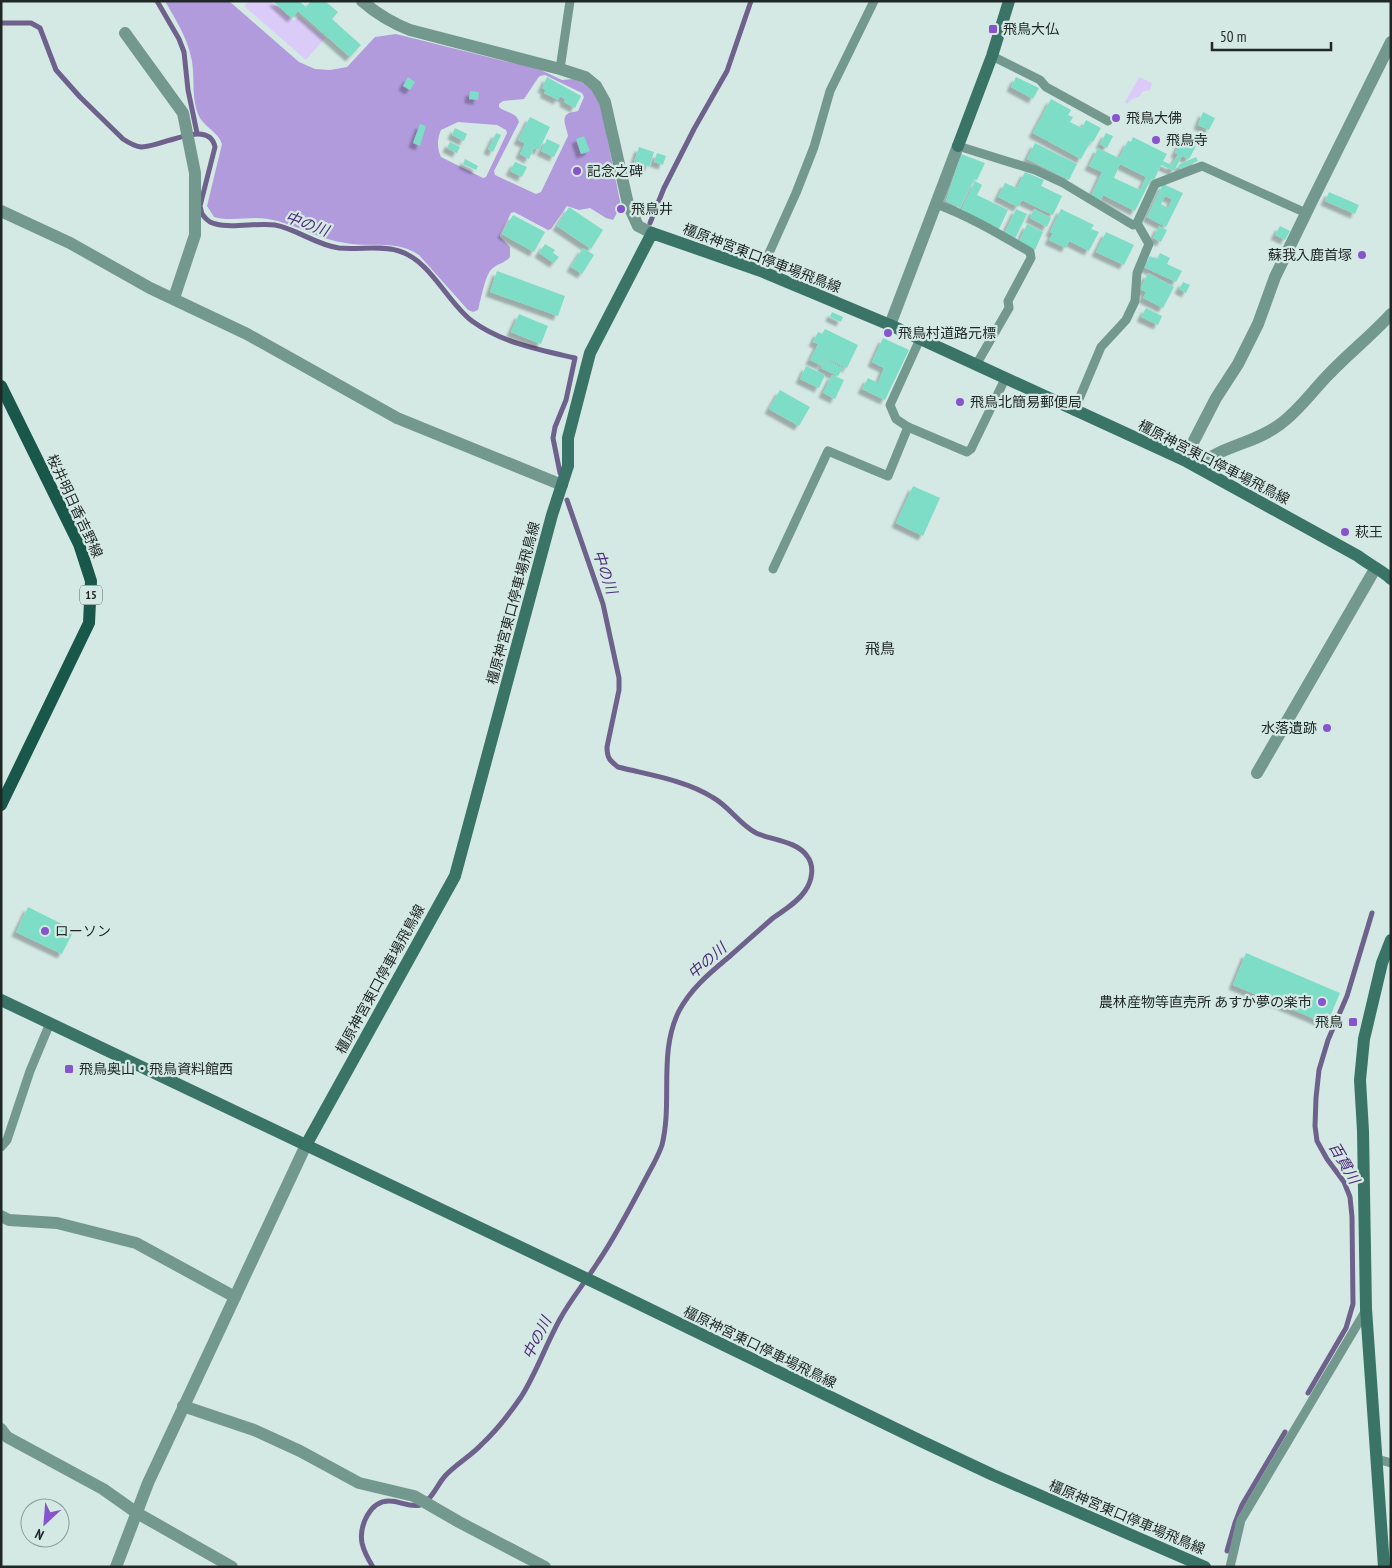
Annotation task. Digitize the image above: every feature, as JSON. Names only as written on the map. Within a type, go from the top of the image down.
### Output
[{"type":"main road","points":[[958,146],[992,56],[1009,1]]},
{"type":"main road","name":"橿原神宮東口停車場飛鳥線","points":[[306,1145],[455,876],[552,515],[568,466],[568,438],[590,352],[652,233],[762,271],[890,325],[1184,460],[1358,556],[1391,579]]},
{"type":"main road","name":"桜井明日香吉野線","points":[[1,386],[79,544],[92,582],[89,622],[1,805]]},
{"type":"main road","points":[[1384,1567],[1366,1309],[1364,1131],[1360,1080],[1364,1039],[1386,965],[1391,940]]},
{"type":"main road","name":"橿原神宮東口停車場飛鳥線","points":[[1,1000],[598,1284],[993,1475],[1205,1567]]},
{"type":"street","points":[[362,1],[390,22],[410,30],[585,77],[596,86],[605,102],[628,204],[638,226],[652,233]]},
{"type":"street","points":[[125,33],[183,113],[195,173],[195,235],[174,298]]},
{"type":"street","points":[[1184,460],[1216,398],[1242,356],[1258,324],[1276,277],[1306,213],[1391,42]]},
{"type":"street","points":[[890,325],[958,146]]},
{"type":"street","points":[[1,211],[70,243],[150,288],[255,338],[397,418],[562,485]]},
{"type":"street","points":[[1197,467],[1207,458],[1252,440],[1280,425],[1300,408],[1328,375],[1391,314]]},
{"type":"street","points":[[1257,774],[1375,569]]},
{"type":"street","points":[[116,1567],[148,1482],[306,1145]]},
{"type":"street","points":[[1,1216],[9,1220],[57,1223],[136,1243],[235,1297]]},
{"type":"street","points":[[183,1406],[254,1430],[300,1451],[359,1483],[414,1496],[545,1567]]},
{"type":"street","points":[[1,1429],[8,1437],[103,1489],[137,1513],[232,1567]]},
{"type":"lane","points":[[560,69],[570,1]]},
{"type":"lane","points":[[762,271],[814,147],[830,91],[874,1]]},
{"type":"lane","points":[[992,56],[1040,80],[1046,87],[1108,121]]},
{"type":"lane","points":[[958,146],[1035,170],[1063,183],[1125,222],[1133,225],[1137,223]]},
{"type":"lane","points":[[1137,223],[1155,184],[1202,166],[1306,213]]},
{"type":"lane","points":[[936,204],[951,209],[983,225],[1030,252],[1031,258],[1008,301],[1009,308],[976,365]]},
{"type":"lane","points":[[1074,411],[1101,347],[1126,320],[1135,302],[1137,273],[1149,244],[1137,223]]},
{"type":"lane","points":[[920,339],[890,405],[896,419],[908,427],[967,452],[971,449],[1005,379]]},
{"type":"lane","points":[[773,569],[828,451],[888,476],[908,427]]},
{"type":"lane","points":[[1,1147],[7,1140],[30,1071],[50,1023]]},
{"type":"lane","points":[[1230,1567],[1241,1520],[1366,1309]]},
{"type":"lane","points":[[1377,1459],[1391,1463]]},
{"type":"shaded area","points":[[165,1],[229,1],[299,62],[315,69],[330,70],[347,67],[375,37],[396,34],[508,62],[528,64],[562,80],[573,79],[581,82],[592,90],[599,101],[621,206],[613,220],[590,208],[579,210],[567,206],[551,229],[548,230],[514,212],[511,213],[500,235],[510,247],[510,257],[490,271],[478,310],[473,312],[468,310],[419,255],[410,250],[392,245],[354,244],[335,241],[268,219],[214,217],[207,206],[222,144],[218,136],[200,118],[197,111],[189,50],[184,35]],"holes":[[[545,75],[582,93],[584,97],[578,111],[569,113],[565,117],[568,136],[541,192],[536,194],[495,175],[494,171],[519,122],[516,116],[499,107],[499,104],[503,101],[524,99],[538,78]],[[458,122],[497,125],[506,130],[507,133],[486,177],[483,178],[441,157],[438,144],[441,130]]]},
{"type":"shaded area","points":[[249,1],[271,1],[294,21],[299,16],[325,38],[306,60],[244,6]]},
{"type":"shaded area","points":[[1139,77],[1152,83],[1150,90],[1142,92],[1140,96],[1132,99],[1127,104],[1125,102]]},
{"type":"building","points":[[273,1],[299,1],[306,7],[311,1],[325,1],[338,12],[332,19],[361,45],[350,57],[298,11],[292,18]]},
{"type":"building","points":[[408,77],[415,82],[410,90],[403,86]]},
{"type":"building","points":[[547,77],[581,96],[575,108],[564,102],[565,99],[560,96],[558,100],[544,93],[546,90],[542,88]]},
{"type":"building","points":[[1016,77],[1039,88],[1033,99],[1011,87]]},
{"type":"building","points":[[470,91],[479,92],[478,100],[469,99]]},
{"type":"building","points":[[1051,99],[1071,110],[1068,115],[1073,117],[1070,122],[1082,128],[1086,120],[1101,128],[1081,159],[1033,133]]},
{"type":"building","points":[[1203,112],[1215,118],[1209,130],[1198,125]]},
{"type":"building","points":[[530,117],[550,127],[539,150],[534,148],[529,159],[520,154],[525,143],[518,140]]},
{"type":"building","points":[[420,124],[426,126],[420,146],[413,143]]},
{"type":"building","points":[[455,128],[467,134],[464,141],[452,135]]},
{"type":"building","points":[[496,133],[501,135],[493,152],[488,149]]},
{"type":"building","points":[[1106,133],[1113,136],[1107,148],[1100,144]]},
{"type":"building","points":[[584,136],[590,151],[581,154],[576,139]]},
{"type":"building","points":[[1133,137],[1167,154],[1163,161],[1172,165],[1178,154],[1175,153],[1182,139],[1196,146],[1189,159],[1182,156],[1174,171],[1161,165],[1154,180],[1151,179],[1135,211],[1103,195],[1101,200],[1091,196],[1102,172],[1089,166],[1098,148],[1119,158],[1128,141],[1131,142]],"holes":[[[1120,164],[1146,177],[1140,190],[1114,178]]]},
{"type":"building","points":[[547,139],[560,145],[554,157],[541,151]]},
{"type":"building","points":[[450,142],[460,147],[457,153],[447,148]]},
{"type":"building","points":[[1035,143],[1077,164],[1069,180],[1027,159]]},
{"type":"building","points":[[639,147],[654,152],[649,167],[634,162]]},
{"type":"building","points":[[657,153],[666,156],[663,165],[654,162]]},
{"type":"building","points":[[961,154],[985,163],[977,180],[974,179],[960,208],[946,201]]},
{"type":"building","points":[[1196,157],[1198,161],[1180,169],[1178,165]]},
{"type":"building","points":[[465,159],[478,166],[476,170],[463,164]]},
{"type":"building","points":[[515,162],[527,167],[522,177],[510,171]]},
{"type":"building","points":[[1025,172],[1044,180],[1041,186],[1062,196],[1053,215],[1022,200],[1018,207],[998,197],[1005,183],[1017,188]]},
{"type":"building","points":[[975,181],[982,185],[977,195],[1008,210],[999,229],[961,210]]},
{"type":"building","points":[[1163,184],[1183,193],[1166,227],[1147,217]],"holes":[[[1165,196],[1172,199],[1168,208],[1161,204]]]},
{"type":"building","points":[[1329,192],[1359,205],[1355,214],[1325,201]]},
{"type":"building","points":[[569,207],[603,230],[591,249],[557,226]]},
{"type":"building","points":[[1016,209],[1027,214],[1015,239],[1004,234]]},
{"type":"building","points":[[1034,209],[1051,218],[1047,227],[1030,218]]},
{"type":"building","points":[[1061,209],[1094,225],[1091,229],[1099,232],[1089,251],[1069,241],[1066,248],[1049,240],[1053,233],[1050,232]]},
{"type":"building","points":[[513,215],[545,232],[534,252],[502,234]]},
{"type":"building","points":[[1027,224],[1043,232],[1035,250],[1019,242]]},
{"type":"building","points":[[1159,226],[1167,230],[1161,242],[1153,238]]},
{"type":"building","points":[[1280,226],[1290,231],[1285,240],[1275,235]]},
{"type":"building","points":[[1106,232],[1134,245],[1124,265],[1096,252]]},
{"type":"building","points":[[545,244],[555,250],[553,253],[559,257],[554,263],[539,253]]},
{"type":"building","points":[[583,248],[594,255],[582,274],[571,267]]},
{"type":"building","points":[[1160,253],[1170,258],[1167,264],[1182,271],[1176,282],[1144,267],[1150,256],[1157,259]]},
{"type":"building","points":[[497,271],[565,296],[558,316],[490,292]]},
{"type":"building","points":[[1148,273],[1174,287],[1163,308],[1143,298],[1146,292],[1140,289]]},
{"type":"building","points":[[1183,282],[1190,285],[1186,293],[1179,289]]},
{"type":"building","points":[[1146,308],[1162,316],[1158,325],[1141,317]]},
{"type":"building","points":[[832,312],[843,317],[841,322],[830,317]]},
{"type":"building","points":[[519,314],[548,326],[541,344],[511,332]]},
{"type":"building","points":[[825,329],[858,345],[847,368],[825,358],[821,365],[810,360],[818,344],[813,342],[818,332],[822,334]]},
{"type":"building","points":[[883,338],[909,350],[885,400],[862,389],[868,378],[878,383],[884,368],[872,362]]},
{"type":"building","points":[[825,359],[843,368],[838,376],[821,368]]},
{"type":"building","points":[[806,366],[825,375],[819,388],[800,379]]},
{"type":"building","points":[[832,375],[844,380],[835,399],[823,393]]},
{"type":"building","points":[[780,390],[810,407],[799,426],[769,409]]},
{"type":"building","points":[[913,486],[940,498],[923,536],[896,523]]},
{"type":"building","name":"ローソン","points":[[28,907],[74,930],[62,954],[16,932]]},
{"type":"building","points":[[1246,953],[1340,993],[1327,1024],[1233,985]]},
{"type":"waterway","points":[[157,1],[179,39],[184,52],[188,90],[197,133]]},
{"type":"waterway","points":[[650,223],[664,188],[694,129],[727,71],[751,1]]},
{"type":"waterway","name":"中の川","points":[[1,23],[31,23],[40,28],[56,70],[80,97],[129,143],[141,147],[150,146],[194,134],[204,134],[211,138],[215,147],[200,206],[202,214],[210,222],[233,226],[275,225],[339,248],[384,248],[399,251],[420,263],[463,313],[484,329],[522,345],[575,358],[566,400],[555,427],[553,438],[560,473]]},
{"type":"waterway","name":"中の川","points":[[373,1567],[362,1543],[362,1529],[367,1515],[372,1509],[383,1502],[394,1501],[412,1506],[424,1503],[445,1476],[478,1448],[498,1427],[521,1397],[560,1319],[606,1250],[627,1213],[662,1145],[665,1128],[669,1043],[673,1027],[684,1003],[709,974],[773,918],[798,899],[811,878],[811,864],[803,851],[797,847],[756,833],[744,825],[718,801],[701,791],[666,779],[618,767],[610,759],[607,747],[619,690],[619,678],[603,604],[567,500]]},
{"type":"waterway","name":"百貫川","points":[[1308,1393],[1346,1328],[1353,1304],[1350,1197],[1344,1182],[1327,1159],[1317,1141],[1315,1126],[1316,1098],[1319,1070],[1328,1040],[1347,996],[1372,913]]},
{"type":"waterway","name":"百貫川","points":[[1227,1551],[1242,1505],[1285,1432]]},
{"type":"place","name":"飛鳥大仏","points":[[993,29]]},
{"type":"place","name":"飛鳥大佛","points":[[1116,118]]},
{"type":"place","name":"飛鳥寺","points":[[1156,140]]},
{"type":"place","name":"記念之碑","points":[[577,171]]},
{"type":"place","name":"飛鳥井","points":[[621,209]]},
{"type":"place","name":"蘇我入鹿首塚","points":[[1362,255]]},
{"type":"place","name":"飛鳥村道路元標","points":[[888,333]]},
{"type":"place","name":"飛鳥北簡易郵便局","points":[[960,402]]},
{"type":"place","name":"萩王","points":[[1345,532]]},
{"type":"place","name":"水落遺跡","points":[[1327,728]]},
{"type":"place","name":"ローソン","points":[[45,931]]},
{"type":"place","name":"農林産物等直売所 あすか夢の楽市","points":[[1322,1002]]},
{"type":"place","name":"飛鳥","points":[[1353,1022]]},
{"type":"place","name":"飛鳥奥山・飛鳥資料館西","points":[[69,1069]]},
{"type":"district","name":"飛鳥","points":[[880,649]]}]
